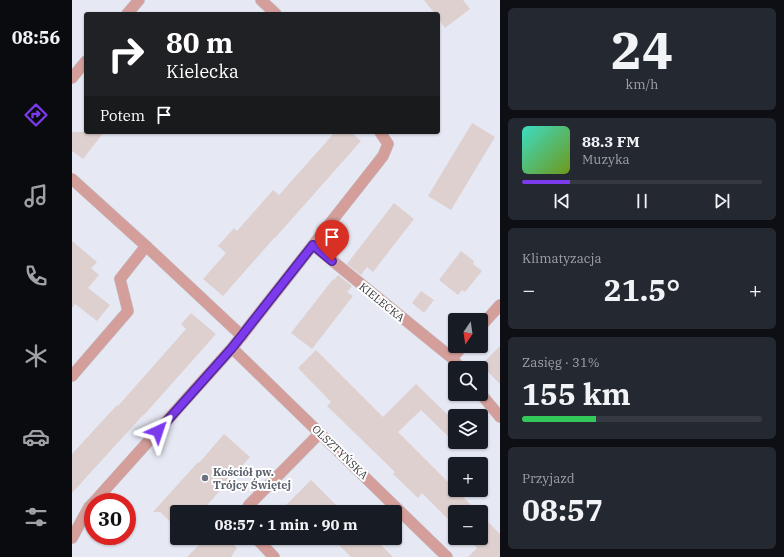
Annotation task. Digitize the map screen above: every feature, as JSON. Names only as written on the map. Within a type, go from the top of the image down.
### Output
[{"type":"street","points":[[129,12],[139,0]]},
{"type":"street","points":[[261,0],[274,12]]},
{"type":"street","points":[[72,78],[84,63]]},
{"type":"street","points":[[102,493],[232,348],[383,156],[388,144],[381,134]]},
{"type":"street","points":[[72,179],[242,336]]},
{"type":"street","name":"KIELECKA","points":[[313,245],[454,361]]},
{"type":"street","points":[[72,376],[128,312],[120,279],[146,246]]},
{"type":"street","points":[[488,318],[500,305]]},
{"type":"street","name":"OLSZTYŃSKA","points":[[232,348],[447,557]]},
{"type":"street","points":[[452,358],[457,353]]},
{"type":"street","points":[[487,401],[500,417]]},
{"type":"street","points":[[249,505],[320,433]]},
{"type":"street","points":[[72,538],[84,518]]},
{"type":"street","points":[[263,545],[274,557]]},
{"type":"building","points":[[424,0],[463,0],[470,9],[445,28],[440,21],[440,12],[433,12]]},
{"type":"building","points":[[472,123],[495,137],[451,210],[428,196]]},
{"type":"building","points":[[72,132],[84,132],[84,134],[102,134],[83,159],[72,151]]},
{"type":"building","points":[[333,134],[353,134],[361,141],[223,296],[203,279],[226,253],[218,246],[234,228],[237,231],[273,190],[279,195]]},
{"type":"building","points":[[394,203],[414,219],[373,272],[367,267],[361,275],[347,264]]},
{"type":"building","points":[[72,241],[97,262],[91,268],[99,275],[88,288],[110,305],[97,321],[75,304],[72,308]]},
{"type":"building","points":[[461,251],[474,261],[473,264],[482,271],[465,292],[462,290],[458,295],[439,280]]},
{"type":"building","points":[[338,275],[352,286],[347,292],[353,296],[312,349],[291,333],[333,279],[334,280]]},
{"type":"building","points":[[421,291],[434,300],[424,313],[412,303]]},
{"type":"building","points":[[191,313],[216,334],[72,493],[72,454],[117,405],[118,406],[186,329],[181,324]]},
{"type":"building","points":[[500,346],[500,384],[488,372],[488,361],[485,361]]},
{"type":"building","points":[[316,350],[383,417],[416,384],[448,415],[448,436],[421,410],[398,432],[448,482],[448,497],[463,497],[471,505],[448,505],[448,519],[422,493],[418,498],[393,474],[395,472],[327,406],[331,402],[298,368]]},
{"type":"building","name":"Kościół pw. Trójcy Świętej","points":[[224,434],[250,457],[207,505],[170,505],[170,521],[160,512],[153,512],[198,462],[199,463]]},
{"type":"building","points":[[311,480],[336,505],[286,505]]},
{"type":"building","points":[[488,522],[500,534],[500,557],[468,557],[477,548],[474,545],[488,545]]},
{"type":"building","points":[[199,545],[234,545],[237,548],[231,557],[187,557]]},
{"type":"building","points":[[339,545],[381,545],[393,557],[351,557]]},
{"type":"place","name":"Kościół pw. Trójcy Świętej","points":[[205,478]]},
{"type":"route","points":[[158,431],[232,348],[313,245],[332,261]]}]
